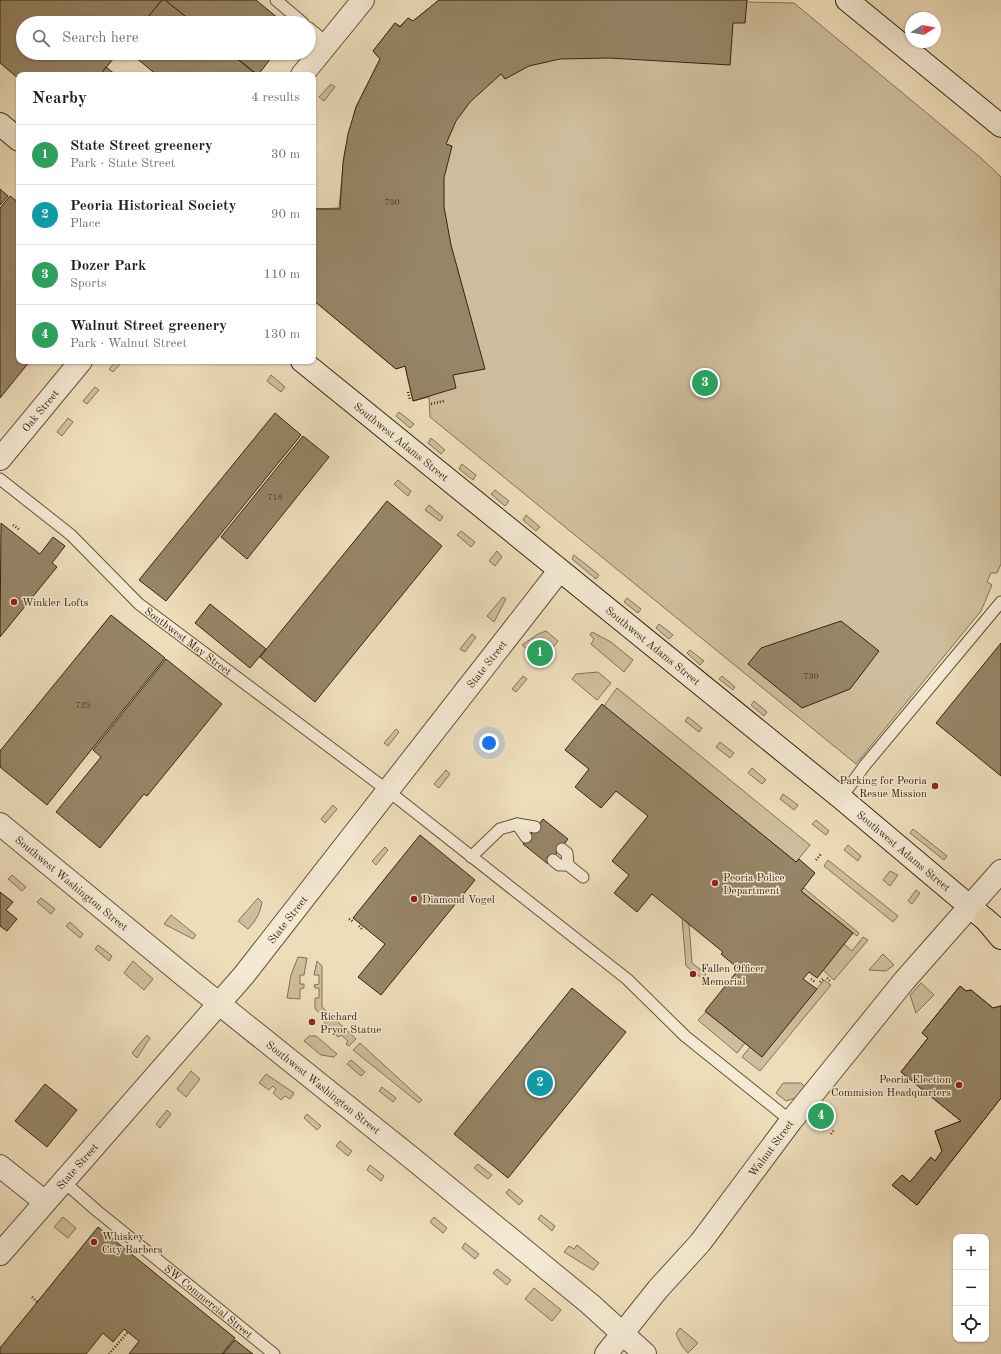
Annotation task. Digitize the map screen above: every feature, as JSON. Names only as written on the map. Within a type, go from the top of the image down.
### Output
[{"type":"main road","points":[[978,913],[1001,938]]},
{"type":"street","points":[[316,57],[363,0]]},
{"type":"street","points":[[847,0],[1001,126]]},
{"type":"street","points":[[304,72],[314,60]]},
{"type":"street","points":[[0,124],[16,137]]},
{"type":"street","name":"Oak Street","points":[[0,459],[79,364]]},
{"type":"street","name":"Southwest Adams Street","points":[[306,364],[559,571],[841,798],[1001,933]]},
{"type":"street","name":"State Street","points":[[0,1254],[244,975],[559,571]]},
{"type":"street","name":"Southwest Washington Street","points":[[0,824],[181,973],[220,1003],[590,1304],[645,1354]]},
{"type":"street","name":"Walnut Street","points":[[606,1354],[624,1334],[658,1289],[700,1243],[791,1122],[904,981],[978,913],[1001,871]]},
{"type":"street","points":[[0,1166],[45,1202]]},
{"type":"lane","points":[[276,0],[295,16]]},
{"type":"lane","points":[[316,34],[327,43]]},
{"type":"lane","name":"Southwest May Street","points":[[0,479],[71,535],[139,604],[387,790],[627,980],[685,1036],[791,1122]]},
{"type":"lane","points":[[841,798],[870,759],[1001,602]]},
{"type":"lane","points":[[471,857],[500,829],[517,824],[533,825],[535,827]]},
{"type":"lane","points":[[517,824],[526,837]]},
{"type":"lane","points":[[562,849],[567,853],[568,866]]},
{"type":"lane","points":[[553,860],[559,865],[568,866],[582,877]]},
{"type":"lane","name":"SW Commercial Street","points":[[63,1181],[96,1210],[274,1354]]},
{"type":"path","points":[[408,392],[410,400]]},
{"type":"path","points":[[431,404],[444,401]]},
{"type":"path","points":[[13,525],[20,530]]},
{"type":"path","points":[[816,860],[820,854]]},
{"type":"path","points":[[350,919],[354,922]]},
{"type":"path","points":[[359,926],[364,930]]},
{"type":"path","points":[[820,982],[825,978],[831,982]]},
{"type":"path","points":[[811,979],[815,982]]},
{"type":"path","points":[[831,1134],[834,1130]]},
{"type":"path","points":[[32,1297],[37,1302]]},
{"type":"path","points":[[109,1354],[128,1332]]},
{"type":"shaded area","points":[[439,0],[747,0],[747,2],[794,3],[981,158],[1001,177],[1001,564],[997,573],[991,573],[987,582],[992,585],[981,611],[856,764],[430,417],[429,397],[413,401],[405,366],[396,369],[316,302],[316,209],[339,208],[344,155],[356,107],[380,59],[373,51],[395,23],[400,26],[408,18],[413,21]]},
{"type":"shaded area","points":[[331,84],[335,87],[324,101],[319,97]]},
{"type":"shaded area","points":[[113,364],[120,364],[113,372],[109,369]]},
{"type":"shaded area","points":[[271,375],[285,387],[281,392],[267,381]]},
{"type":"shaded area","points":[[95,387],[99,390],[87,404],[83,401]]},
{"type":"shaded area","points":[[399,412],[414,424],[410,428],[396,416]]},
{"type":"shaded area","points":[[68,418],[73,422],[62,436],[57,432]]},
{"type":"shaded area","points":[[431,438],[445,450],[441,454],[428,443]]},
{"type":"shaded area","points":[[462,464],[476,475],[473,480],[459,469]]},
{"type":"shaded area","points":[[398,480],[411,491],[408,496],[394,484]]},
{"type":"shaded area","points":[[495,490],[509,501],[505,506],[491,494]]},
{"type":"shaded area","points":[[429,505],[443,517],[440,521],[425,510]]},
{"type":"shaded area","points":[[526,515],[540,527],[536,531],[523,520]]},
{"type":"shaded area","points":[[461,531],[475,542],[471,547],[457,535]]},
{"type":"shaded area","points":[[497,551],[502,557],[495,566],[489,561]]},
{"type":"shaded area","points":[[574,555],[599,575],[596,579],[572,559]]},
{"type":"shaded area","points":[[503,597],[506,599],[494,622],[487,616]]},
{"type":"shaded area","points":[[627,598],[641,609],[638,613],[624,602]]},
{"type":"shaded area","points":[[659,624],[673,635],[669,639],[656,628]]},
{"type":"shaded area","points":[[546,631],[558,641],[542,661],[522,645],[538,634]]},
{"type":"shaded area","points":[[592,632],[611,642],[633,660],[624,672],[591,644],[594,639],[590,635]]},
{"type":"shaded area","points":[[472,634],[476,637],[465,652],[460,649]]},
{"type":"shaded area","points":[[690,650],[704,661],[700,665],[687,653]]},
{"type":"shaded area","points":[[598,672],[611,683],[597,700],[572,679],[576,674]]},
{"type":"shaded area","points":[[523,676],[527,679],[516,692],[512,689]]},
{"type":"shaded area","points":[[722,676],[735,687],[733,690],[719,679]]},
{"type":"shaded area","points":[[617,688],[810,845],[796,862],[604,706]]},
{"type":"shaded area","points":[[754,701],[767,712],[764,716],[751,705]]},
{"type":"shaded area","points":[[688,717],[702,728],[699,732],[685,721]]},
{"type":"shaded area","points":[[396,729],[399,732],[388,746],[384,743]]},
{"type":"shaded area","points":[[720,742],[734,753],[730,758],[716,747]]},
{"type":"shaded area","points":[[752,768],[766,780],[762,784],[748,773]]},
{"type":"shaded area","points":[[446,770],[450,774],[439,788],[434,784]]},
{"type":"shaded area","points":[[783,794],[798,805],[794,810],[780,799]]},
{"type":"shaded area","points":[[333,805],[337,809],[325,823],[321,819]]},
{"type":"shaded area","points":[[816,820],[829,831],[826,835],[812,824]]},
{"type":"shaded area","points":[[913,829],[947,856],[944,860],[910,833]]},
{"type":"shaded area","points":[[848,845],[861,856],[858,861],[844,850]]},
{"type":"shaded area","points":[[385,847],[388,850],[376,865],[372,861]]},
{"type":"shaded area","points":[[828,860],[898,916],[893,922],[824,866]]},
{"type":"shaded area","points":[[890,871],[898,875],[890,886],[883,880]]},
{"type":"shaded area","points":[[12,875],[26,887],[22,891],[8,879]]},
{"type":"shaded area","points":[[804,888],[859,933],[857,936],[801,891]]},
{"type":"shaded area","points":[[916,890],[920,893],[912,904],[908,901]]},
{"type":"shaded area","points":[[41,898],[55,909],[51,914],[37,902]]},
{"type":"shaded area","points":[[258,898],[262,902],[260,910],[257,917],[248,929],[238,921]]},
{"type":"shaded area","points":[[171,915],[196,935],[193,939],[164,924]]},
{"type":"shaded area","points":[[682,918],[689,924],[692,963],[706,974],[703,979],[686,966]]},
{"type":"shaded area","points":[[70,922],[83,934],[80,938],[66,926]]},
{"type":"shaded area","points":[[863,937],[868,940],[834,980],[823,970],[844,944],[852,951]]},
{"type":"shaded area","points":[[98,945],[112,956],[109,961],[95,949]]},
{"type":"shaded area","points":[[883,954],[894,965],[886,971],[869,970]]},
{"type":"shaded area","points":[[298,957],[307,958],[304,975],[300,975],[300,984],[304,984],[304,988],[300,989],[300,999],[287,998],[291,975]]},
{"type":"shaded area","points":[[133,961],[153,979],[144,990],[124,973]]},
{"type":"shaded area","points":[[317,961],[322,966],[322,1007],[356,1039],[349,1046],[346,1044],[348,1041],[341,1035],[339,1037],[335,1035],[337,1032],[331,1027],[328,1030],[325,1026],[324,1016],[315,1009],[315,998],[319,998],[319,988],[315,988],[314,985],[319,984],[319,975],[314,975]]},
{"type":"shaded area","points":[[824,980],[831,985],[760,1071],[742,1057],[750,1047],[762,1056]]},
{"type":"shaded area","points":[[921,983],[934,995],[916,1013],[910,995]]},
{"type":"shaded area","points":[[706,1012],[745,1043],[737,1053],[698,1020]]},
{"type":"shaded area","points":[[147,1035],[150,1038],[137,1058],[132,1053]]},
{"type":"shaded area","points":[[309,1036],[316,1036],[337,1054],[334,1057],[321,1055],[304,1041]]},
{"type":"shaded area","points":[[360,1043],[422,1100],[419,1103],[353,1050]]},
{"type":"shaded area","points":[[351,1060],[365,1072],[361,1076],[347,1064]]},
{"type":"shaded area","points":[[191,1071],[200,1079],[186,1097],[177,1089]]},
{"type":"shaded area","points":[[266,1074],[294,1093],[290,1099],[285,1096],[281,1100],[273,1093],[276,1089],[273,1086],[269,1090],[259,1083]]},
{"type":"shaded area","points":[[783,1083],[801,1083],[805,1087],[796,1098],[786,1101],[776,1093]]},
{"type":"shaded area","points":[[382,1087],[396,1098],[393,1102],[379,1091]]},
{"type":"shaded area","points":[[822,1101],[824,1102],[826,1116],[834,1114],[823,1131],[814,1124],[810,1116],[810,1113]]},
{"type":"shaded area","points":[[167,1110],[171,1114],[160,1128],[156,1124]]},
{"type":"shaded area","points":[[307,1114],[321,1126],[317,1130],[304,1118]]},
{"type":"shaded area","points":[[340,1141],[352,1151],[348,1156],[336,1146]]},
{"type":"shaded area","points":[[478,1164],[492,1175],[488,1179],[474,1168]]},
{"type":"shaded area","points":[[370,1165],[384,1176],[381,1181],[367,1170]]},
{"type":"shaded area","points":[[509,1189],[523,1201],[519,1205],[506,1193]]},
{"type":"shaded area","points":[[541,1215],[555,1226],[552,1231],[538,1219]]},
{"type":"shaded area","points":[[63,1217],[76,1228],[68,1238],[54,1227]]},
{"type":"shaded area","points":[[434,1217],[447,1228],[443,1233],[430,1222]]},
{"type":"shaded area","points":[[465,1243],[479,1254],[475,1259],[462,1248]]},
{"type":"shaded area","points":[[577,1245],[599,1263],[593,1270],[564,1252],[569,1246],[574,1249]]},
{"type":"shaded area","points":[[497,1269],[511,1280],[507,1285],[493,1273]]},
{"type":"shaded area","points":[[534,1288],[561,1310],[552,1321],[525,1299]]},
{"type":"shaded area","points":[[680,1328],[698,1343],[688,1353],[682,1346],[676,1334]]},
{"type":"building","points":[[0,0],[162,0],[149,16],[16,16],[16,60],[112,60],[102,72],[16,72],[16,76],[0,63]]},
{"type":"building","points":[[162,0],[165,0],[185,16],[149,16]]},
{"type":"building","points":[[165,0],[256,0],[275,16],[185,16]]},
{"type":"building","points":[[439,0],[747,0],[745,23],[733,23],[730,65],[609,58],[560,59],[529,66],[505,79],[501,74],[470,102],[456,121],[446,144],[452,146],[444,178],[444,207],[451,245],[485,369],[453,375],[456,388],[413,401],[405,366],[396,369],[316,302],[316,209],[340,209],[343,163],[348,134],[356,107],[380,59],[373,51],[395,23],[400,27],[408,18],[413,21]]},
{"type":"building","points":[[139,60],[239,60],[253,72],[153,72]]},
{"type":"building","points":[[239,60],[270,60],[260,72],[254,72]]},
{"type":"building","points":[[106,67],[112,72],[102,72]]},
{"type":"building","points":[[0,189],[8,196],[0,205]]},
{"type":"building","points":[[10,196],[16,201],[16,364],[28,364],[0,398],[0,208]]},
{"type":"building","points":[[275,413],[301,435],[166,601],[139,580]]},
{"type":"building","points":[[303,436],[329,457],[247,559],[221,537]]},
{"type":"building","points":[[387,501],[442,546],[315,702],[260,657]]},
{"type":"building","name":"Winkler Lofts","points":[[1,523],[40,554],[53,537],[65,546],[52,563],[57,567],[0,637]]},
{"type":"building","points":[[210,604],[266,649],[250,668],[195,623]]},
{"type":"building","points":[[111,615],[165,658],[47,805],[0,767],[0,751]]},
{"type":"building","points":[[841,621],[879,651],[850,689],[802,708],[748,664],[761,648]]},
{"type":"building","points":[[1001,643],[1001,776],[936,723]]},
{"type":"building","points":[[166,659],[222,704],[147,796],[144,794],[100,848],[56,812],[101,757],[93,750]]},
{"type":"building","name":"Peoria Police Department","points":[[602,704],[796,862],[799,859],[815,873],[801,891],[853,933],[817,978],[809,972],[803,979],[817,989],[762,1057],[705,1011],[739,969],[721,954],[723,952],[652,894],[637,912],[614,893],[629,875],[612,861],[648,816],[616,791],[601,808],[575,787],[589,769],[565,750]]},
{"type":"building","points":[[543,819],[568,839],[548,864],[523,844]]},
{"type":"building","name":"Diamond Vogel","points":[[420,835],[475,880],[381,995],[358,977],[385,944],[353,918]]},
{"type":"building","points":[[0,892],[13,902],[6,910],[17,919],[7,931],[0,926]]},
{"type":"building","name":"Peoria Election Commision Headquarters","points":[[960,986],[966,991],[971,990],[993,1008],[1001,1006],[1001,1098],[917,1205],[892,1185],[902,1175],[910,1182],[931,1157],[935,1161],[942,1151],[935,1131],[961,1121],[901,1072],[928,1038],[922,1033]]},
{"type":"building","name":"Peoria Election Commision Headquarters","points":[[960,986],[966,991],[971,990],[993,1008],[1001,1006],[1001,1098],[917,1205],[892,1185],[902,1175],[910,1182],[931,1157],[935,1161],[942,1151],[935,1131],[961,1121],[901,1072],[928,1038],[922,1033]]},
{"type":"building","points":[[572,988],[626,1032],[508,1178],[454,1134]]},
{"type":"building","points":[[45,1084],[77,1110],[47,1147],[15,1121]]},
{"type":"building","points":[[98,1227],[235,1338],[222,1354],[129,1354],[139,1341],[124,1329],[113,1342],[103,1333],[86,1354],[0,1354],[0,1348]]},
{"type":"building","points":[[235,1340],[253,1354],[223,1354]]},
{"type":"place","name":"Dozer Park","points":[[705,383]]},
{"type":"place","name":"Winkler Lofts","points":[[14,602]]},
{"type":"place","name":"State Street greenery","points":[[540,653]]},
{"type":"place","name":"Parking for Peoria Resue Mission","points":[[935,786]]},
{"type":"place","name":"Peoria Police Department","points":[[715,883]]},
{"type":"place","name":"Diamond Vogel","points":[[414,899]]},
{"type":"place","name":"Fallen Officer Memorial","points":[[693,974]]},
{"type":"place","name":"Richard Pryor Statue","points":[[312,1022]]},
{"type":"place","name":"Peoria Historical Society","points":[[540,1083]]},
{"type":"place","name":"Peoria Election Commision Headquarters","points":[[959,1085]]},
{"type":"place","name":"Walnut Street greenery","points":[[821,1116]]},
{"type":"place","name":"Whiskey City Barbers","points":[[94,1242]]}]
